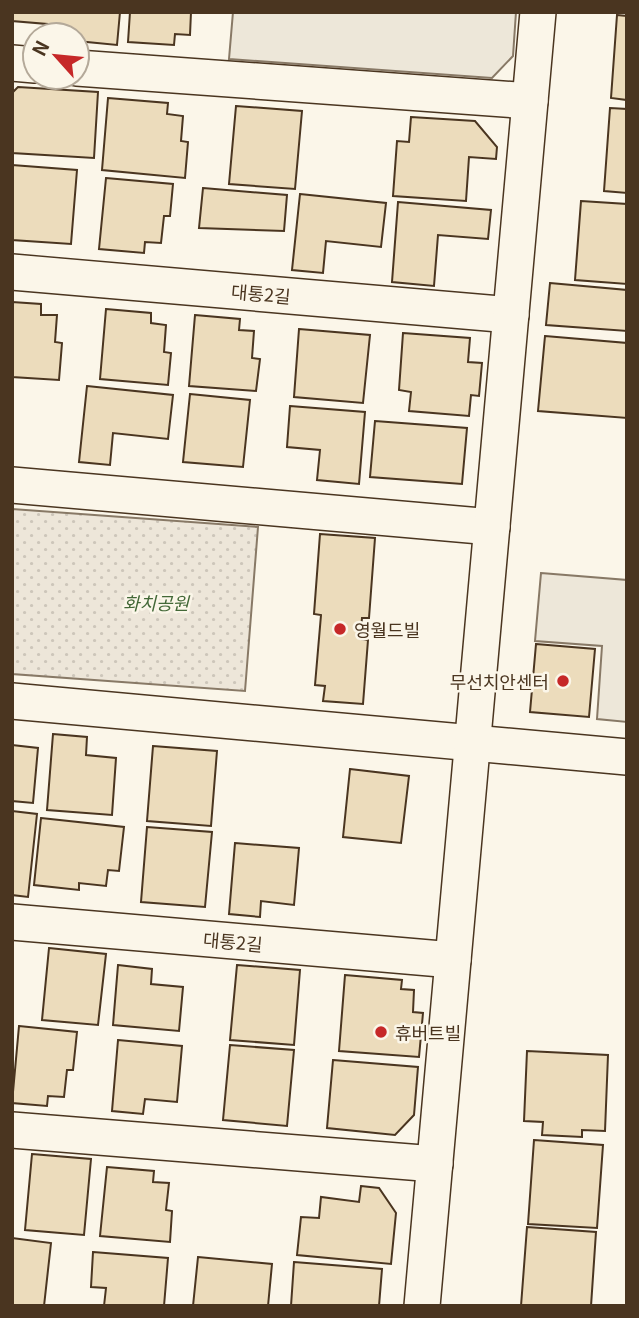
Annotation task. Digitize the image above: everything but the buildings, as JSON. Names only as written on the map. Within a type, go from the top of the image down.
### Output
[{"type":"street","points":[[422,1306],[538,12]]},
{"type":"street","points":[[91,69],[530,101]]},
{"type":"street","name":"대통2길","points":[[12,272],[511,315]]},
{"type":"street","points":[[12,485],[492,527]]},
{"type":"street","points":[[12,701],[627,757]]},
{"type":"street","name":"대통2길","points":[[12,922],[453,960]]},
{"type":"street","points":[[12,1130],[435,1164]]},
{"type":"green space","name":"화치공원","points":[[12,509],[258,527],[245,691],[12,674]]},
{"type":"shaded area","points":[[233,12],[516,12],[513,56],[492,78],[229,59]]},
{"type":"shaded area","points":[[541,573],[627,580],[627,722],[597,719],[602,646],[535,641]]},
{"type":"place","name":"영월드빌","points":[[340,629]]},
{"type":"place","name":"무선치안센터","points":[[563,681]]},
{"type":"place","name":"휴버트빌","points":[[381,1032]]}]
